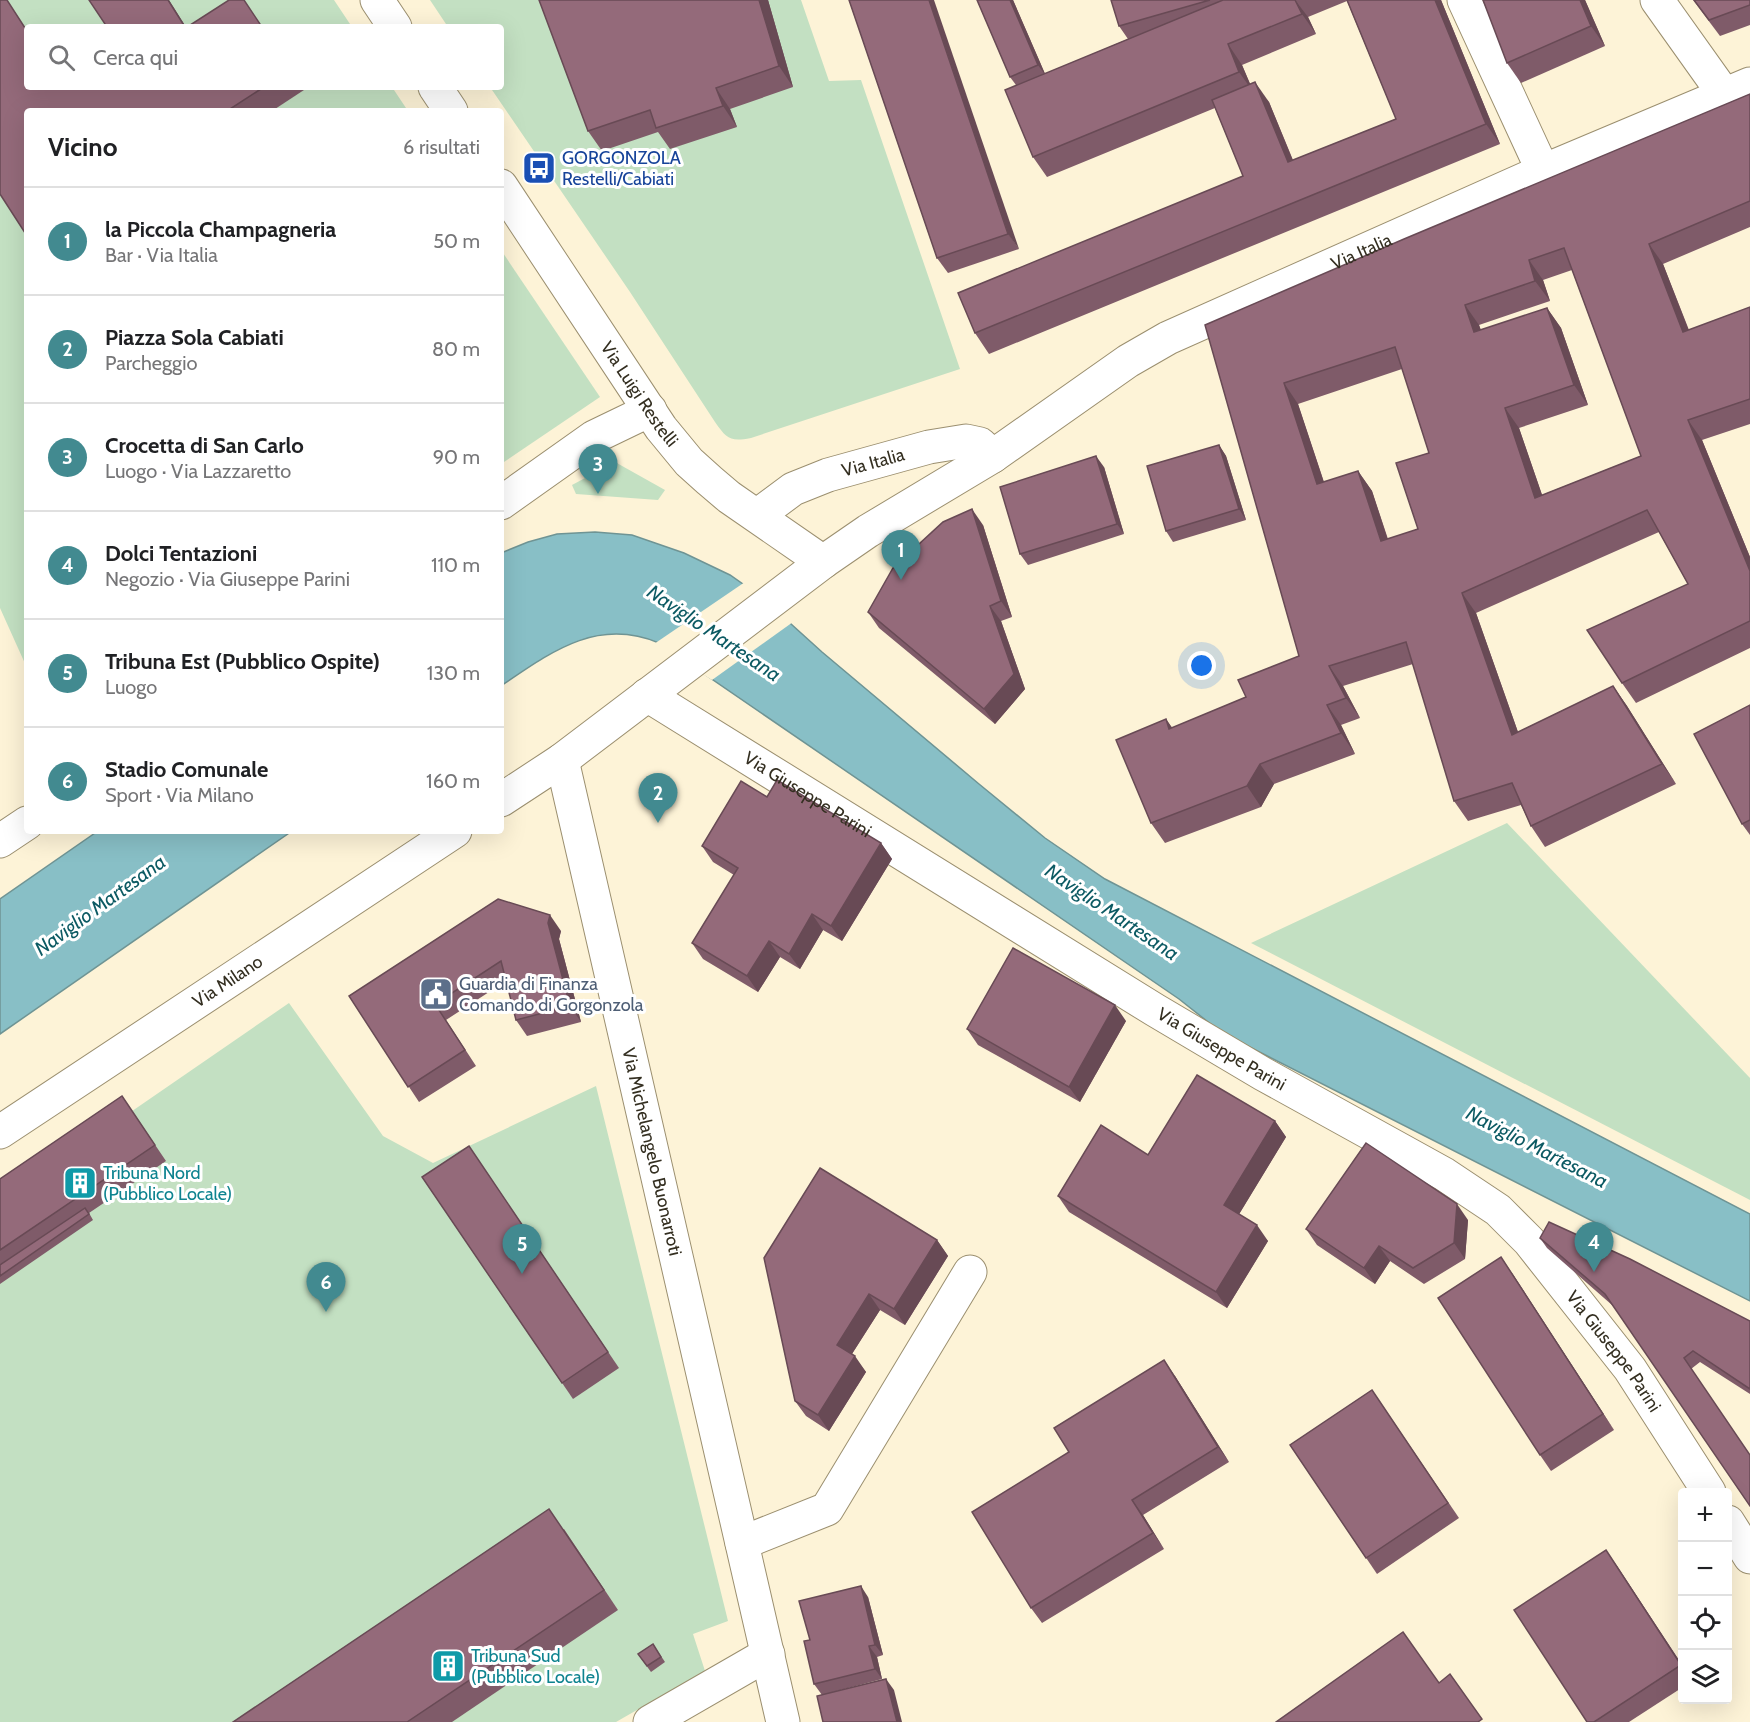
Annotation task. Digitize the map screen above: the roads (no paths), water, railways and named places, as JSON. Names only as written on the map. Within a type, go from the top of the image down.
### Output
[{"type":"street","points":[[377,0],[393,24]]},
{"type":"street","points":[[1464,0],[1543,171]]},
{"type":"street","points":[[1657,0],[1737,89]]},
{"type":"street","name":"Via Italia","points":[[648,695],[868,531],[993,456],[1128,361],[1168,338],[1543,171],[1737,89]]},
{"type":"street","points":[[437,90],[449,108]]},
{"type":"street","name":"Via Luigi Restelli","points":[[504,191],[661,428],[690,462],[729,496],[824,562]]},
{"type":"street","points":[[504,500],[594,437],[650,410]]},
{"type":"street","name":"Via Italia","points":[[758,515],[793,489],[828,475],[929,447],[966,441],[980,444],[993,456]]},
{"type":"street","points":[[504,798],[562,760],[648,695]]},
{"type":"street","name":"Via Giuseppe Parini","points":[[648,695],[1137,999],[1263,1074],[1444,1174],[1498,1210],[1529,1241],[1630,1369],[1705,1488]]},
{"type":"street","name":"Via Michelangelo Buonarroti","points":[[562,760],[783,1722]]},
{"type":"street","points":[[0,842],[24,825]]},
{"type":"street","name":"Via Milano","points":[[0,1132],[449,834]]},
{"type":"street","points":[[742,1543],[827,1509],[970,1272]]},
{"type":"street","points":[[1732,1528],[1750,1557]]},
{"type":"street","points":[[650,1722],[768,1654]]},
{"type":"water","name":"Naviglio Martesana","points":[[595,532],[632,535],[684,553],[730,575],[760,596],[822,652],[1045,838],[1105,879],[1750,1214],[1750,1301],[1222,1033],[1179,999],[659,643],[636,636],[615,634],[595,636],[576,642],[538,661],[504,684],[504,552],[557,534]]},
{"type":"water","name":"Naviglio Martesana","points":[[94,834],[288,834],[0,1034],[0,899]]},
{"type":"place","name":"GORGONZOLA Restelli/Cabiati","points":[[539,168]]},
{"type":"place","name":"Crocetta di San Carlo","points":[[598,494]]},
{"type":"place","name":"la Piccola Champagneria","points":[[901,580]]},
{"type":"place","name":"Piazza Sola Cabiati","points":[[658,823]]},
{"type":"place","name":"Guardia di Finanza Comando di Gorgonzola","points":[[436,994]]},
{"type":"place","name":"Tribuna Nord (Pubblico Locale)","points":[[80,1183]]},
{"type":"place","name":"Dolci Tentazioni","points":[[1594,1272]]},
{"type":"place","name":"Tribuna Est (Pubblico Ospite)","points":[[522,1274]]},
{"type":"place","name":"Stadio Comunale","points":[[326,1312]]},
{"type":"place","name":"Tribuna Sud (Pubblico Locale)","points":[[448,1666]]}]
